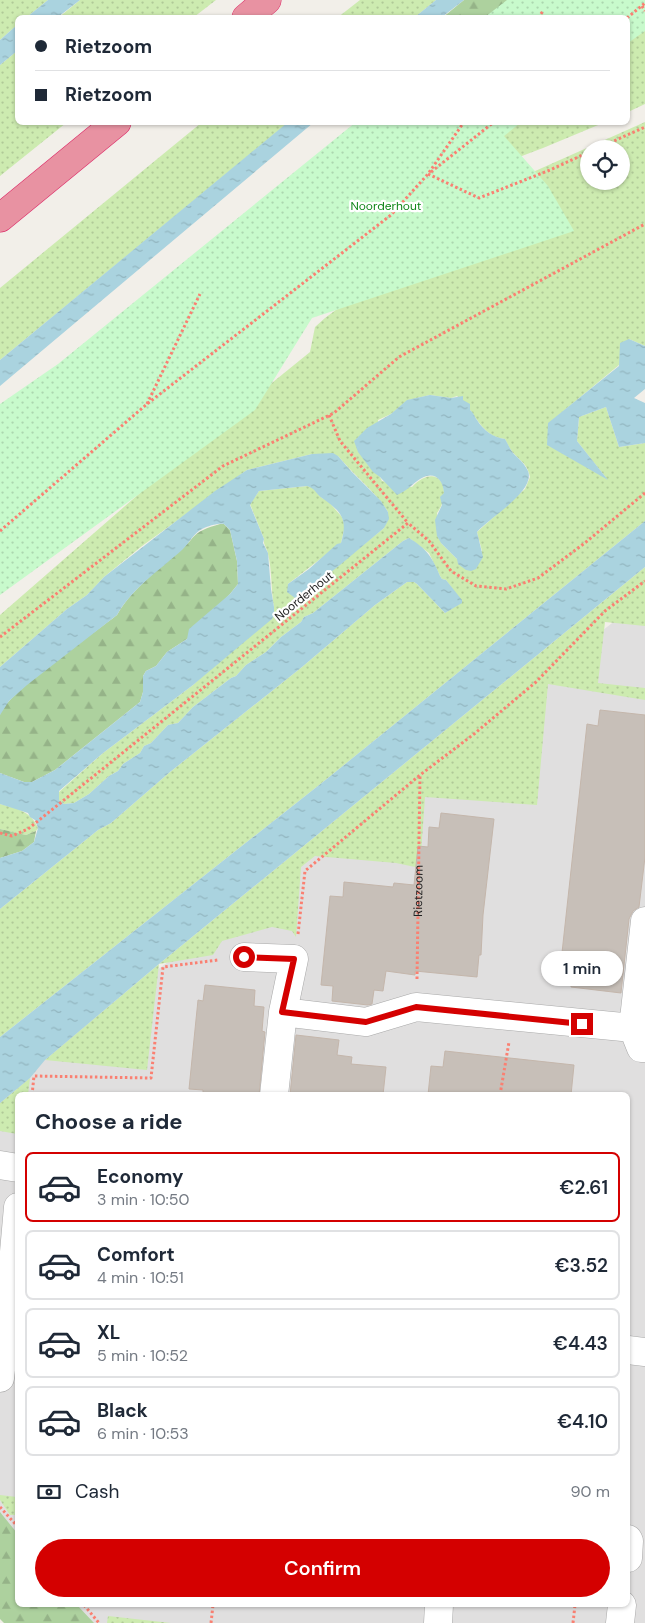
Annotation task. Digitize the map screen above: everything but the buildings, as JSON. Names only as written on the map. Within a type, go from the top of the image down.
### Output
[{"type":"highway","points":[[250,15],[267,0]]},
{"type":"highway","points":[[0,218],[113,125]]},
{"type":"street","points":[[282,1012],[366,1022],[416,1007],[514,1017],[639,1038],[645,921]]},
{"type":"street","points":[[244,957],[294,959],[282,1012],[274,1092]]},
{"type":"street","points":[[0,1165],[15,1168]]},
{"type":"street","points":[[0,1378],[14,1286],[15,1266]]},
{"type":"street","points":[[630,1350],[645,1352]]},
{"type":"street","points":[[438,1623],[439,1607]]},
{"type":"street","points":[[620,1623],[622,1607]]},
{"type":"path","points":[[630,15],[643,4],[645,11]]},
{"type":"path","points":[[540,15],[543,11]]},
{"type":"path","points":[[0,531],[147,404],[390,215],[428,174],[462,125]]},
{"type":"path","points":[[428,174],[490,125]]},
{"type":"path","points":[[615,140],[645,126]]},
{"type":"path","points":[[428,174],[479,198],[580,156]]},
{"type":"path","points":[[0,638],[223,466],[334,412],[399,357],[645,224]]},
{"type":"path","points":[[147,404],[200,294]]},
{"type":"path","points":[[328,415],[340,441],[408,523],[429,541],[451,571],[476,586],[506,589],[538,578],[586,542],[645,493]]},
{"type":"path","name":"Noorderhout","points":[[0,834],[12,836],[28,829],[408,523]]},
{"type":"path","points":[[294,959],[305,871],[536,682],[605,610],[645,582]]},
{"type":"path","name":"Rietzoom","points":[[416,1007],[420,775]]},
{"type":"path","points":[[32,1092],[34,1076],[150,1078],[163,967],[244,957]]},
{"type":"path","points":[[501,1092],[514,1017]]},
{"type":"path","points":[[0,1507],[15,1524]]},
{"type":"path","points":[[10,1518],[15,1519]]},
{"type":"path","points":[[86,1607],[99,1623]]},
{"type":"path","points":[[211,1623],[213,1607]]},
{"type":"path","points":[[573,1623],[575,1607]]},
{"type":"shaded area","points":[[645,598],[645,1623],[88,1623],[74,1607],[630,1607],[630,1092],[15,1092],[15,1544],[0,1527],[0,1090]]},
{"type":"green space","points":[[0,0],[48,0],[29,15],[15,15],[15,27],[0,40]]},
{"type":"green space","points":[[80,0],[216,0],[197,15],[62,15]]},
{"type":"green space","points":[[360,0],[436,0],[417,15],[341,15]]},
{"type":"green space","points":[[464,0],[636,0],[616,15],[446,15]]},
{"type":"green space","points":[[507,0],[645,0],[645,31],[630,42],[630,15],[488,15]]},
{"type":"green space","points":[[645,8],[645,104],[630,111],[630,19]]},
{"type":"green space","points":[[15,53],[15,125],[64,125],[0,176],[0,65]]},
{"type":"green space","points":[[645,122],[645,346],[629,339],[619,365],[549,423],[607,479],[577,441],[579,417],[606,407],[619,447],[645,443],[645,521],[328,778],[0,1037],[0,909],[98,830],[111,823],[170,772],[302,667],[375,605],[407,582],[417,584],[445,613],[462,602],[446,580],[442,579],[429,553],[409,538],[313,613],[304,617],[301,622],[281,637],[266,652],[246,665],[236,676],[193,707],[178,723],[168,725],[151,743],[144,746],[140,753],[123,764],[118,771],[109,776],[89,794],[74,803],[64,804],[59,800],[59,792],[103,753],[193,685],[274,607],[268,554],[250,504],[259,491],[312,487],[342,517],[345,526],[341,543],[288,584],[303,594],[384,528],[388,512],[377,497],[338,456],[312,454],[247,470],[142,546],[104,577],[87,595],[67,609],[0,667],[0,615],[187,452],[310,352],[315,327],[391,269],[524,176],[580,151],[580,190],[630,190],[630,140],[605,140]],"holes":[[[430,395],[451,398],[457,396],[489,433],[505,439],[511,450],[525,465],[530,477],[525,489],[477,532],[482,551],[457,559],[441,543],[437,513],[444,495],[441,481],[436,477],[429,476],[421,479],[412,487],[382,481],[380,477],[378,420],[391,414],[408,400]]]},
{"type":"green space","points":[[199,125],[286,125],[0,360],[0,288]]},
{"type":"green space","name":"Noorderhout","points":[[352,125],[518,125],[504,136],[548,186],[574,231],[312,318],[255,410],[0,595],[0,404],[58,364]]},
{"type":"green space","points":[[481,125],[598,125],[543,148],[490,168]]},
{"type":"green space","points":[[224,524],[230,530],[237,561],[238,584],[187,639],[167,652],[156,666],[146,671],[143,676],[143,692],[140,702],[55,770],[32,782],[24,782],[0,773],[0,715],[5,706],[33,679],[117,615],[132,594],[196,534]]},
{"type":"green space","points":[[645,567],[645,626],[605,622],[598,683],[645,688],[645,700],[548,684],[537,805],[425,797],[420,868],[396,863],[315,856],[301,867],[296,937],[292,931],[272,927],[222,941],[213,955],[159,964]]},
{"type":"green space","points":[[0,804],[27,814],[35,822],[38,828],[36,831],[26,835],[0,829]]},
{"type":"green space","points":[[0,829],[26,835],[36,831],[34,842],[22,851],[0,858]]},
{"type":"green space","points":[[159,964],[147,1070],[45,1060]]},
{"type":"green space","points":[[30,1078],[28,1092],[15,1092],[15,1134],[0,1131],[0,1103]]},
{"type":"green space","points":[[0,1495],[15,1497],[15,1515],[10,1515],[0,1500]]},
{"type":"green space","points":[[0,1512],[15,1531],[15,1607],[79,1607],[94,1623],[4,1623],[0,1619]]},
{"type":"green space","points":[[108,1616],[171,1623],[107,1623]]},
{"type":"water","points":[[48,0],[80,0],[61,15],[29,15]]},
{"type":"water","points":[[436,0],[464,0],[445,15],[417,15]]},
{"type":"water","points":[[15,27],[15,53],[0,65],[0,40]]},
{"type":"water","points":[[285,125],[311,125],[0,386],[0,360]]},
{"type":"water","points":[[629,339],[645,346],[645,389],[634,398],[645,403],[645,443],[619,447],[606,407],[579,417],[577,441],[608,480],[547,445],[548,423],[619,366],[620,343]]},
{"type":"water","points":[[430,395],[451,398],[463,396],[463,400],[470,404],[470,410],[482,427],[489,433],[505,439],[513,453],[528,471],[529,479],[519,495],[477,532],[483,557],[476,569],[471,571],[458,564],[457,559],[441,543],[437,536],[435,520],[442,505],[440,497],[444,493],[440,480],[430,475],[425,476],[397,495],[373,472],[358,452],[354,441],[367,428],[391,414],[407,400]]},
{"type":"water","points":[[333,453],[381,501],[388,512],[389,519],[384,528],[340,565],[303,594],[295,598],[287,592],[288,584],[309,569],[337,544],[341,543],[344,528],[342,517],[339,512],[312,488],[307,486],[259,491],[250,505],[268,553],[274,607],[272,619],[193,685],[103,753],[59,791],[59,800],[64,804],[74,803],[89,794],[109,776],[118,771],[123,764],[140,753],[144,746],[151,743],[168,725],[178,723],[193,707],[236,676],[246,665],[266,652],[281,637],[301,622],[304,617],[313,613],[409,538],[428,554],[442,579],[446,580],[462,600],[462,603],[445,613],[417,584],[407,582],[375,605],[302,667],[170,772],[111,823],[98,830],[0,909],[0,858],[22,851],[34,842],[38,828],[35,820],[28,813],[0,804],[0,773],[24,782],[32,782],[55,770],[140,702],[143,692],[143,676],[146,671],[156,666],[167,652],[187,639],[189,629],[230,594],[238,584],[237,561],[230,530],[224,524],[216,524],[199,531],[183,549],[130,596],[117,615],[27,685],[9,701],[0,715],[0,667],[67,609],[87,595],[104,577],[215,491],[247,470],[312,454]]},
{"type":"water","points":[[645,521],[645,567],[159,964],[45,1060],[30,1078],[0,1103],[0,1037],[328,778]]},
{"type":"route","points":[[244,957],[294,959],[282,1012],[366,1022],[416,1007],[582,1024]]}]
